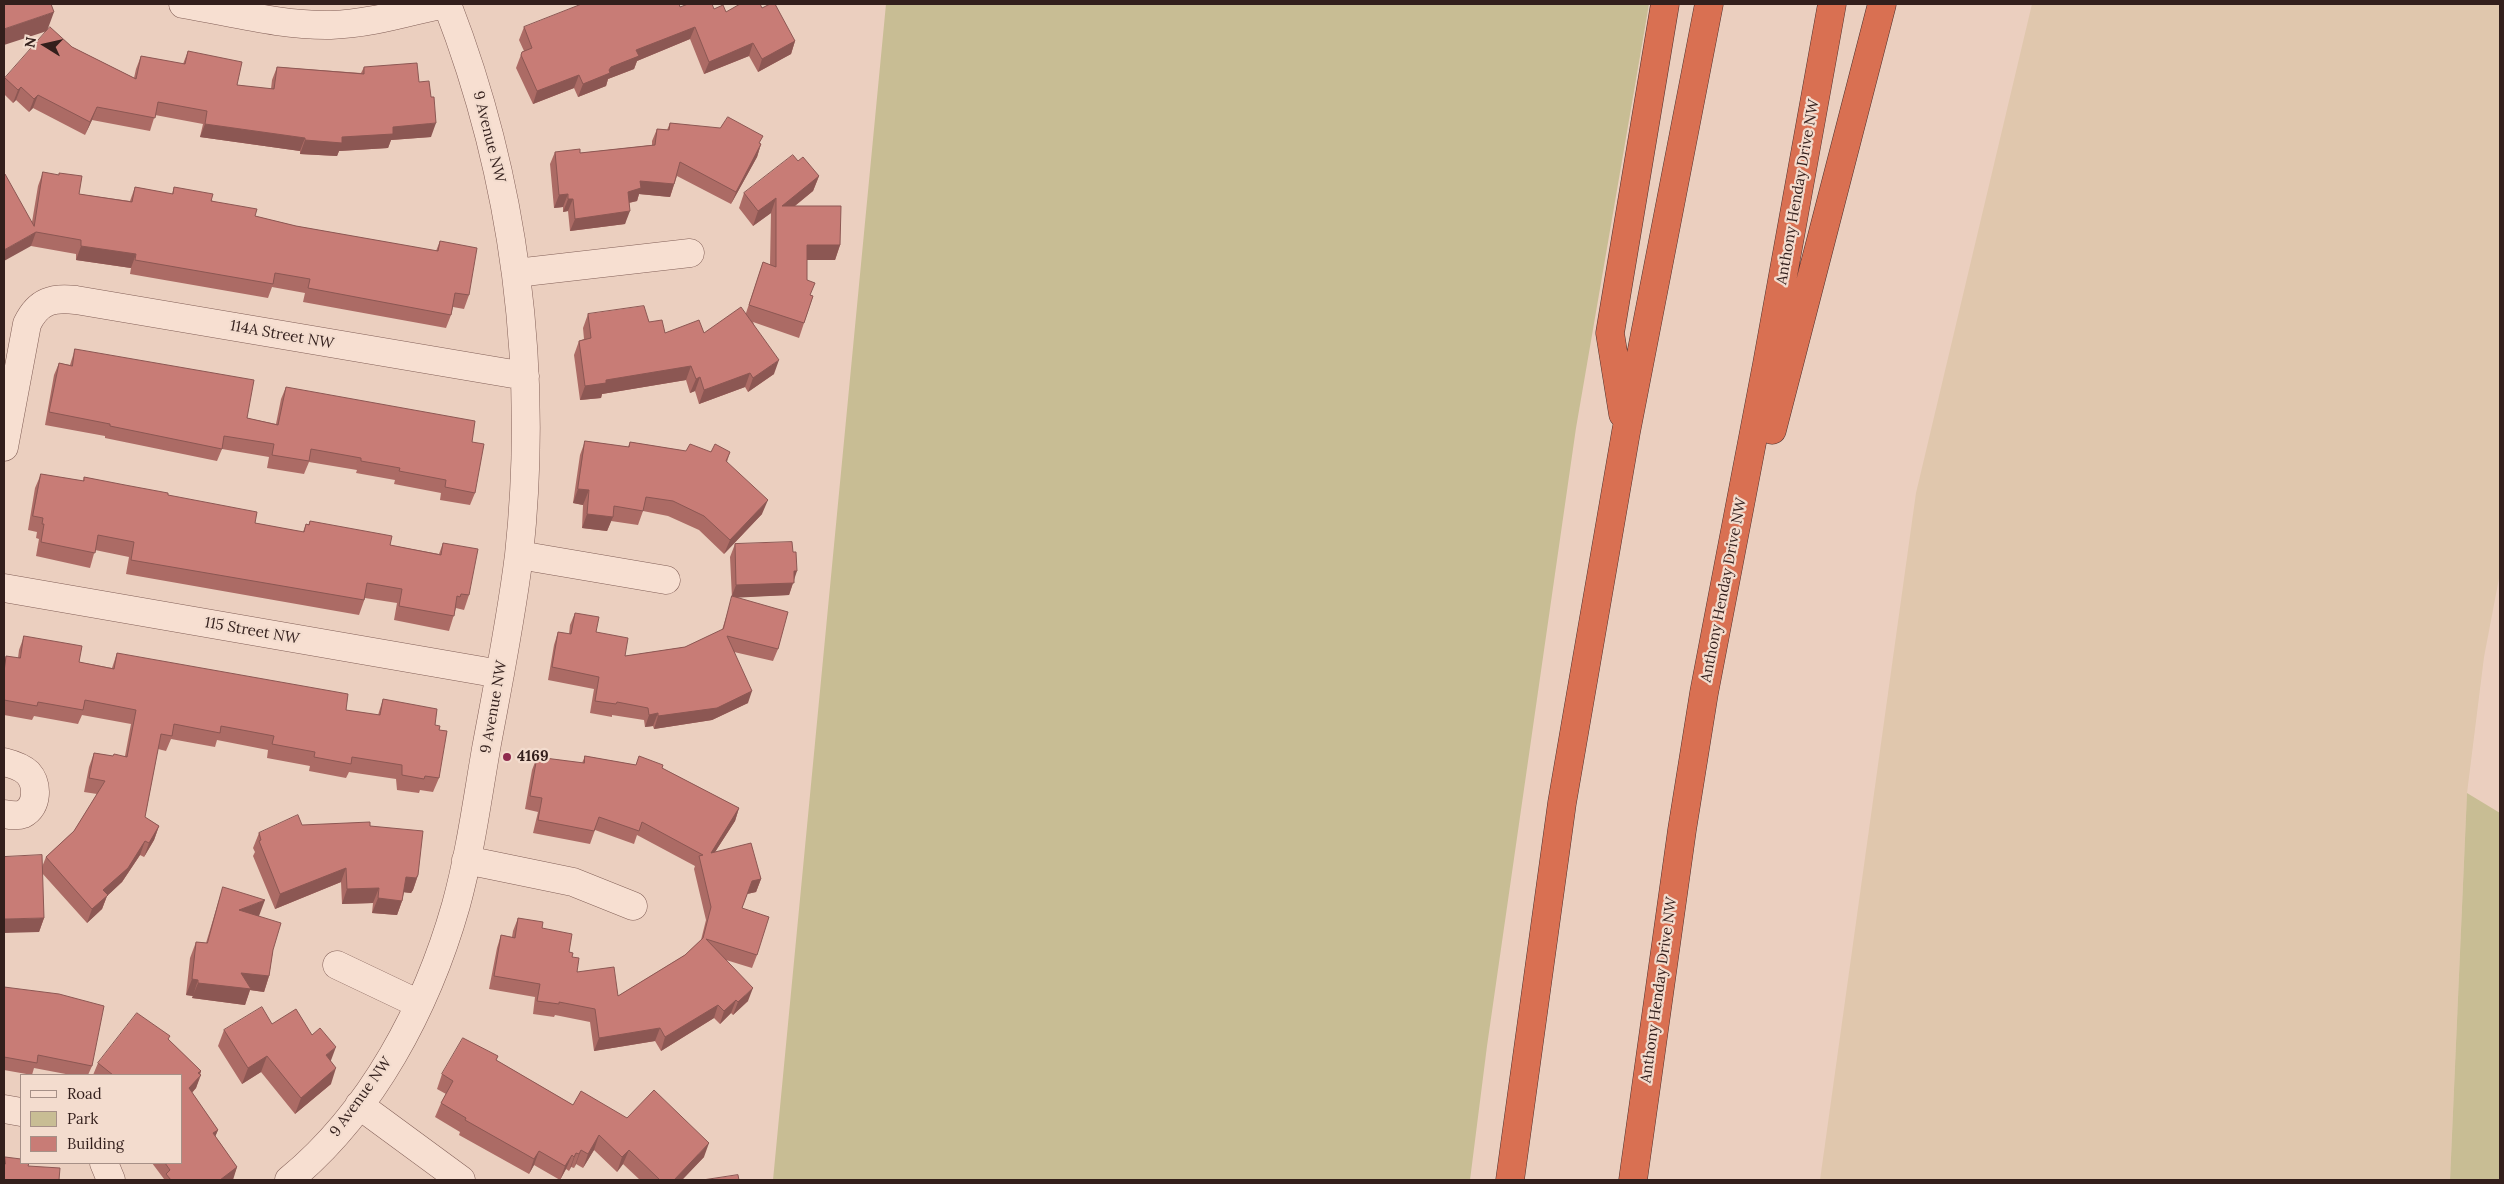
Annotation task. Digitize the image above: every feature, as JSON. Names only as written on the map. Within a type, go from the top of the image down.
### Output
[{"type":"highway","points":[[1626,432],[1610,333],[1664,4]]},
{"type":"highway","points":[[1510,1180],[1562,803],[1626,432],[1709,4]]},
{"type":"highway","name":"Anthony Henday Drive NW","points":[[1634,1180],[1682,830],[1704,693],[1766,373],[1832,4]]},
{"type":"highway","points":[[1704,693],[1882,4]]},
{"type":"street","points":[[183,4],[313,25],[373,21],[445,4]]},
{"type":"street","name":"9 Avenue NW","points":[[290,1180],[327,1144],[359,1105],[386,1065],[419,1004],[445,941],[466,860],[500,674],[519,554],[526,465],[525,376],[516,273],[492,140],[475,81],[445,4]]},
{"type":"street","points":[[516,273],[690,253]]},
{"type":"street","name":"114A Street NW","points":[[4,447],[24,335],[31,315],[40,305],[53,299],[76,300],[525,376]]},
{"type":"street","points":[[519,554],[666,580]]},
{"type":"street","name":"115 Street NW","points":[[4,588],[500,674]]},
{"type":"street","points":[[4,762],[15,765],[28,773],[34,783],[35,795],[31,807],[23,814],[4,814]]},
{"type":"street","points":[[466,860],[573,882],[633,906]]},
{"type":"street","points":[[337,965],[419,1004]]},
{"type":"street","points":[[359,1105],[461,1180]]},
{"type":"street","points":[[4,1109],[20,1112]]},
{"type":"street","points":[[104,1164],[112,1180]]},
{"type":"shaded area","points":[[2032,4],[2500,4],[2500,573],[2484,657],[2467,793],[2450,1180],[1820,1180],[1916,493]]},
{"type":"green space","points":[[886,4],[1649,4],[1576,428],[1487,1046],[1470,1180],[773,1180]]},
{"type":"green space","points":[[2467,793],[2500,813],[2500,1180],[2450,1180]]},
{"type":"building","points":[[4,4],[51,4],[54,12],[4,29]]},
{"type":"building","points":[[582,4],[679,4],[680,7],[688,4],[712,4],[714,9],[723,5],[726,12],[740,4],[760,4],[762,8],[775,4],[795,41],[762,59],[753,43],[709,62],[695,27],[636,50],[639,56],[611,67],[610,73],[583,84],[579,75],[537,91],[521,55],[522,52],[532,48],[524,27]]},
{"type":"building","points":[[50,27],[72,47],[136,79],[141,56],[185,64],[188,51],[242,62],[237,85],[274,89],[277,67],[364,74],[364,67],[417,63],[419,82],[429,81],[431,97],[434,97],[436,123],[393,127],[393,134],[342,137],[342,143],[305,140],[305,138],[205,124],[207,111],[158,102],[155,118],[97,107],[90,122],[38,95],[34,99],[21,87],[18,90],[5,78]]},
{"type":"building","points":[[728,117],[763,136],[759,143],[761,144],[736,192],[680,162],[674,184],[640,181],[641,188],[628,192],[630,211],[575,219],[573,199],[568,199],[568,194],[559,195],[555,152],[580,149],[580,153],[655,145],[657,129],[669,130],[670,123],[720,128]]},
{"type":"building","points":[[793,155],[798,161],[803,157],[819,176],[782,206],[841,206],[840,245],[807,245],[807,280],[815,283],[810,295],[813,296],[804,323],[749,305],[763,262],[776,267],[776,198],[758,211],[744,193]]},
{"type":"building","points":[[43,172],[82,176],[79,194],[132,202],[135,187],[173,194],[174,187],[213,194],[211,201],[257,209],[255,216],[296,226],[438,251],[440,241],[477,248],[469,295],[455,293],[451,315],[308,288],[310,279],[275,273],[273,284],[135,260],[136,254],[81,246],[81,240],[36,232],[4,250],[4,174],[34,226]]},
{"type":"building","points":[[644,306],[649,322],[662,320],[665,333],[699,320],[704,333],[741,307],[779,360],[753,378],[750,373],[704,390],[700,377],[696,379],[691,366],[606,380],[606,383],[585,386],[579,341],[591,338],[588,314]]},
{"type":"building","points":[[75,349],[254,380],[247,418],[278,425],[286,387],[475,421],[472,442],[484,444],[475,493],[445,487],[446,480],[399,471],[400,468],[361,461],[361,458],[311,449],[309,461],[272,455],[274,444],[224,436],[222,449],[49,412],[59,363],[72,366]]},
{"type":"building","points":[[585,441],[629,447],[630,442],[686,451],[690,444],[711,452],[715,444],[730,452],[726,461],[768,500],[730,540],[704,516],[673,501],[646,497],[643,511],[614,506],[613,517],[587,514],[589,490],[578,489]]},
{"type":"building","points":[[41,474],[84,481],[84,477],[257,512],[255,523],[304,532],[306,524],[309,525],[310,521],[392,536],[390,545],[441,555],[443,543],[478,549],[469,595],[461,594],[460,597],[457,596],[454,616],[399,606],[402,589],[367,583],[364,600],[131,560],[134,542],[98,535],[95,553],[41,542],[43,518],[33,516]]},
{"type":"building","points":[[792,542],[793,552],[796,552],[797,571],[794,571],[794,583],[736,585],[735,544]]},
{"type":"building","points":[[732,596],[788,612],[778,649],[727,636],[752,691],[717,708],[658,716],[658,713],[649,715],[648,708],[617,702],[616,704],[595,701],[599,677],[552,667],[558,632],[571,634],[575,613],[599,617],[596,632],[628,638],[625,656],[685,647],[723,629]]},
{"type":"building","points":[[24,636],[82,646],[79,662],[114,669],[117,653],[348,694],[346,710],[380,715],[383,699],[437,709],[435,725],[440,726],[439,730],[447,731],[439,778],[425,776],[424,779],[402,775],[402,765],[352,757],[351,764],[314,757],[315,752],[272,744],[274,736],[221,726],[220,733],[174,724],[172,736],[161,734],[145,817],[159,826],[149,843],[145,841],[128,868],[103,890],[108,895],[92,909],[46,857],[74,831],[105,781],[89,778],[94,753],[127,757],[136,710],[85,700],[83,710],[38,702],[37,706],[4,700],[6,656],[20,658]]},
{"type":"building","points":[[585,756],[636,765],[639,756],[663,765],[662,768],[739,808],[711,853],[751,843],[761,879],[752,881],[742,908],[769,917],[757,955],[706,939],[753,988],[738,1002],[736,1000],[724,1011],[718,1005],[665,1037],[660,1028],[599,1038],[595,1009],[559,1002],[559,1004],[537,1001],[540,984],[494,976],[501,935],[515,938],[518,918],[543,922],[542,928],[572,934],[569,952],[573,953],[572,957],[579,958],[577,972],[614,967],[618,996],[685,955],[703,938],[711,907],[699,856],[703,855],[642,822],[639,831],[599,817],[594,831],[538,820],[542,798],[530,796],[537,757],[584,763]]},
{"type":"building","points":[[298,815],[302,825],[370,822],[370,826],[423,831],[418,875],[416,878],[406,877],[402,901],[378,898],[379,888],[347,889],[346,868],[280,894],[259,841],[261,840],[259,833]]},
{"type":"building","points":[[42,855],[44,918],[4,919],[4,857]]},
{"type":"building","points":[[223,887],[265,900],[239,910],[281,923],[273,950],[269,976],[241,973],[251,989],[198,983],[198,980],[192,979],[196,942],[207,943]]},
{"type":"building","points":[[4,987],[59,994],[104,1006],[92,1066],[38,1055],[37,1063],[4,1057]]},
{"type":"building","points":[[262,1007],[272,1024],[296,1009],[312,1035],[320,1028],[336,1047],[326,1055],[336,1068],[301,1098],[267,1056],[248,1068],[224,1030]]},
{"type":"building","points":[[137,1013],[170,1036],[168,1039],[201,1071],[198,1073],[201,1075],[189,1088],[218,1130],[213,1133],[237,1167],[220,1180],[171,1180],[166,1174],[170,1170],[166,1164],[182,1164],[182,1074],[112,1074],[98,1063]]},
{"type":"building","points":[[463,1038],[498,1056],[496,1060],[573,1105],[581,1091],[627,1118],[654,1090],[709,1143],[674,1180],[660,1180],[629,1150],[622,1157],[599,1135],[588,1154],[581,1150],[574,1157],[572,1155],[565,1166],[539,1151],[534,1159],[465,1120],[466,1118],[441,1103],[453,1081],[442,1074]]},
{"type":"building","points":[[5,1157],[20,1159],[20,1164],[29,1164],[28,1166],[60,1168],[59,1180],[4,1180]]},
{"type":"building","points":[[738,1175],[739,1180],[703,1180]]},
{"type":"place","name":"4169","points":[[507,757]]}]
